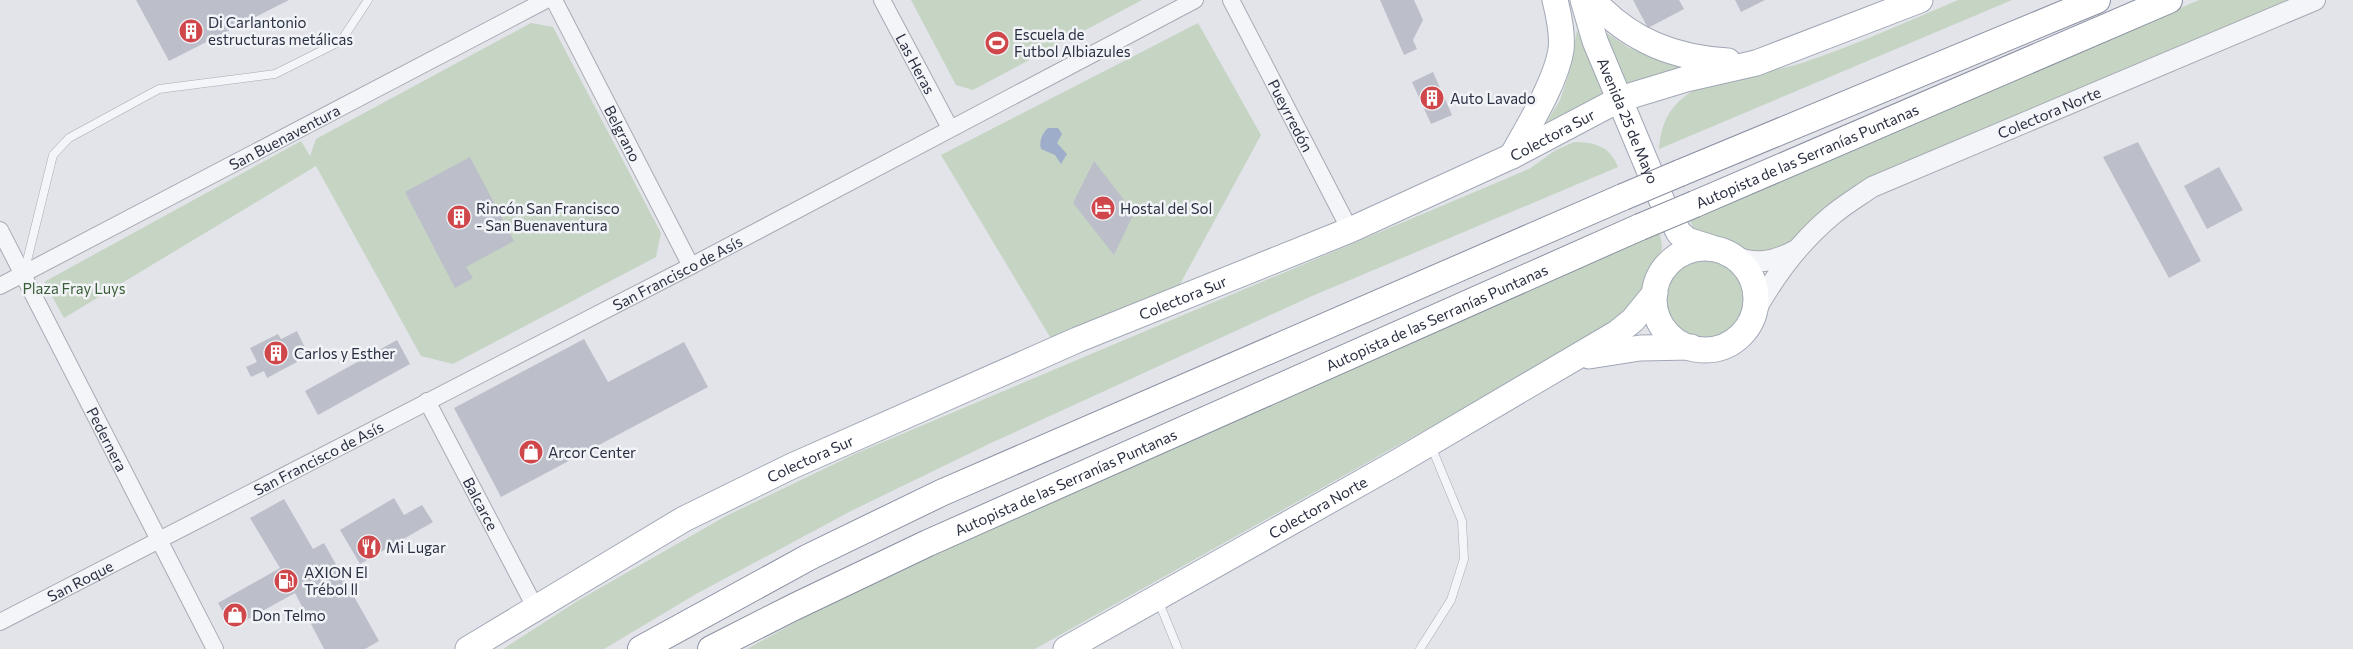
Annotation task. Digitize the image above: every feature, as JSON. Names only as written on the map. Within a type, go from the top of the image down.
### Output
[{"type":"highway","name":"Autopista de las Serranías Puntanas","points":[[641,649],[809,558],[941,493],[1623,197],[2097,0]]},
{"type":"highway","name":"Autopista de las Serranías Puntanas","points":[[711,649],[794,606],[928,543],[1640,227],[2169,0]]},
{"type":"main road","points":[[1512,156],[1547,91],[1561,50],[1560,20],[1555,0]]},
{"type":"main road","name":"Avenida 25 de Mayo","points":[[1567,0],[1595,41]]},
{"type":"main road","name":"Avenida 25 de Mayo","points":[[1583,0],[1595,41],[1662,201],[1678,234],[1688,240],[1724,253]]},
{"type":"main road","points":[[1593,0],[1638,37],[1668,51],[1698,60],[1756,63]]},
{"type":"main road","name":"Colectora Sur","points":[[468,649],[684,519],[792,466],[1077,340],[1350,230],[1512,156],[1620,99],[1686,79],[1756,63],[1920,0]]},
{"type":"main road","name":"Avenida 25 de Mayo","points":[[1658,283],[1669,251],[1670,238],[1662,201]]},
{"type":"main road","points":[[1704,248],[1724,253],[1746,268],[1754,283],[1756,299],[1753,315],[1746,330],[1734,341],[1718,348],[1700,350],[1684,346],[1669,336],[1659,322],[1654,306],[1658,283],[1673,259],[1688,251],[1704,248]]},
{"type":"main road","name":"Colectora Norte","points":[[1066,649],[1388,468],[1429,442],[1525,388],[1567,360],[1617,333],[1633,320],[1658,283]]},
{"type":"main road","name":"Colectora Norte","points":[[1567,360],[1606,352],[1640,348],[1691,348]]},
{"type":"street","name":"San Buenaventura","points":[[0,286],[546,0]]},
{"type":"street","name":"Belgrano","points":[[554,0],[690,266]]},
{"type":"street","name":"Las Heras","points":[[882,0],[950,128]]},
{"type":"street","name":"San Francisco de Asís","points":[[158,539],[690,266],[1195,0]]},
{"type":"street","name":"Pueyrredón","points":[[1231,0],[1350,230]]},
{"type":"street","name":"Colectora Norte","points":[[1753,315],[1771,282],[1798,250],[1831,216],[1879,183],[2315,0]]},
{"type":"street","name":"Pedernera","points":[[0,230],[215,649]]},
{"type":"street","name":"Colectora Norte","points":[[1724,253],[1742,260],[1775,261],[1798,250]]},
{"type":"street","name":"Balcarce","points":[[427,401],[535,607]]},
{"type":"street","name":"San Roque","points":[[0,622],[158,539]]},
{"type":"lane","points":[[24,275],[53,155],[69,138],[159,89],[275,74],[342,41],[368,0]]},
{"type":"lane","points":[[1420,649],[1451,600],[1464,559],[1462,521],[1429,442]]},
{"type":"lane","points":[[1157,598],[1178,649]]},
{"type":"green space","name":"Escuela de Futbol Albiazules","points":[[911,0],[1142,0],[973,90],[956,85]]},
{"type":"green space","points":[[1958,0],[2012,0],[1659,149],[1664,125],[1671,111],[1681,99],[1699,88],[1727,79],[1802,63],[1861,41]]},
{"type":"green space","points":[[2199,0],[2290,0],[1863,184],[1799,239],[1765,253],[1745,253],[1705,236],[1694,229],[1688,217]]},
{"type":"green space","name":"Rincón San Francisco - San Buenaventura","points":[[531,23],[553,27],[661,233],[656,257],[453,364],[421,356],[316,166],[64,318],[44,282],[301,141],[310,156],[316,139]]},
{"type":"green space","points":[[1198,23],[1261,135],[1179,286],[1053,342],[941,155]]},
{"type":"green space","points":[[1598,27],[1629,48],[1683,67],[1631,87],[1625,87]]},
{"type":"green space","points":[[1577,30],[1606,99],[1537,138],[1560,100],[1569,73]]},
{"type":"green space","points":[[1574,142],[1595,144],[1606,150],[1611,154],[1618,167],[1312,296],[991,443],[851,511],[696,594],[604,649],[503,649],[579,600],[726,516],[857,453],[1529,169],[1556,150]]},
{"type":"green space","points":[[1659,230],[1662,245],[1661,258],[1635,308],[1500,388],[1035,649],[747,649],[834,601],[989,524]]},
{"type":"green space","points":[[1705,259],[1721,262],[1734,271],[1743,284],[1746,300],[1743,316],[1734,329],[1721,338],[1705,341],[1689,338],[1676,329],[1667,316],[1664,300],[1667,284],[1676,271],[1689,262]]},
{"type":"water","points":[[1048,128],[1058,128],[1062,134],[1057,143],[1067,154],[1061,164],[1055,155],[1041,149],[1040,143],[1044,132]]},
{"type":"building","name":"Di Carlantonio estructuras metálicas","points":[[136,0],[289,0],[169,61]]},
{"type":"building","points":[[1380,0],[1414,0],[1423,20],[1413,40],[1417,49],[1404,55]]},
{"type":"building","points":[[1633,0],[1679,0],[1684,9],[1648,28]]},
{"type":"building","points":[[1735,0],[1765,0],[1741,12]]},
{"type":"building","name":"Auto Lavado","points":[[1433,72],[1452,115],[1431,124],[1412,82]]},
{"type":"building","points":[[2138,142],[2201,261],[2169,278],[2103,157]]},
{"type":"building","name":"Rincón San Francisco - San Buenaventura","points":[[470,157],[514,241],[466,267],[473,278],[455,288],[405,192]]},
{"type":"building","name":"Hostal del Sol","points":[[1094,161],[1134,213],[1114,255],[1073,203]]},
{"type":"building","points":[[2219,167],[2243,210],[2207,229],[2184,186]]},
{"type":"building","name":"Carlos y Esther","points":[[297,331],[306,350],[294,356],[297,362],[267,378],[264,371],[251,377],[246,367],[257,362],[250,348],[278,334],[281,339]]},
{"type":"building","name":"Arcor Center","points":[[584,339],[608,382],[684,342],[708,387],[501,497],[454,408]]},
{"type":"building","points":[[397,340],[410,364],[318,415],[305,391]]},
{"type":"building","name":"Mi Lugar","points":[[394,498],[404,515],[422,505],[433,522],[360,564],[340,530]]},
{"type":"building","points":[[284,499],[313,549],[324,543],[379,641],[365,649],[324,649],[295,593],[232,628],[218,603],[280,568],[250,518]]},
{"type":"place","name":"Di Carlantonio estructuras metálicas","points":[[191,31]]},
{"type":"place","name":"Escuela de Futbol Albiazules","points":[[997,43]]},
{"type":"place","name":"Auto Lavado","points":[[1432,98]]},
{"type":"place","name":"Hostal del Sol","points":[[1103,208]]},
{"type":"place","name":"Rincón San Francisco - San Buenaventura","points":[[459,217]]},
{"type":"place","name":"Carlos y Esther","points":[[276,353]]},
{"type":"place","name":"Arcor Center","points":[[531,452]]},
{"type":"place","name":"Mi Lugar","points":[[369,547]]},
{"type":"place","name":"AXION El Trébol ll","points":[[286,581]]},
{"type":"place","name":"Don Telmo","points":[[235,615]]},
{"type":"park label","name":"Plaza Fray Luys","points":[[74,288]]}]
